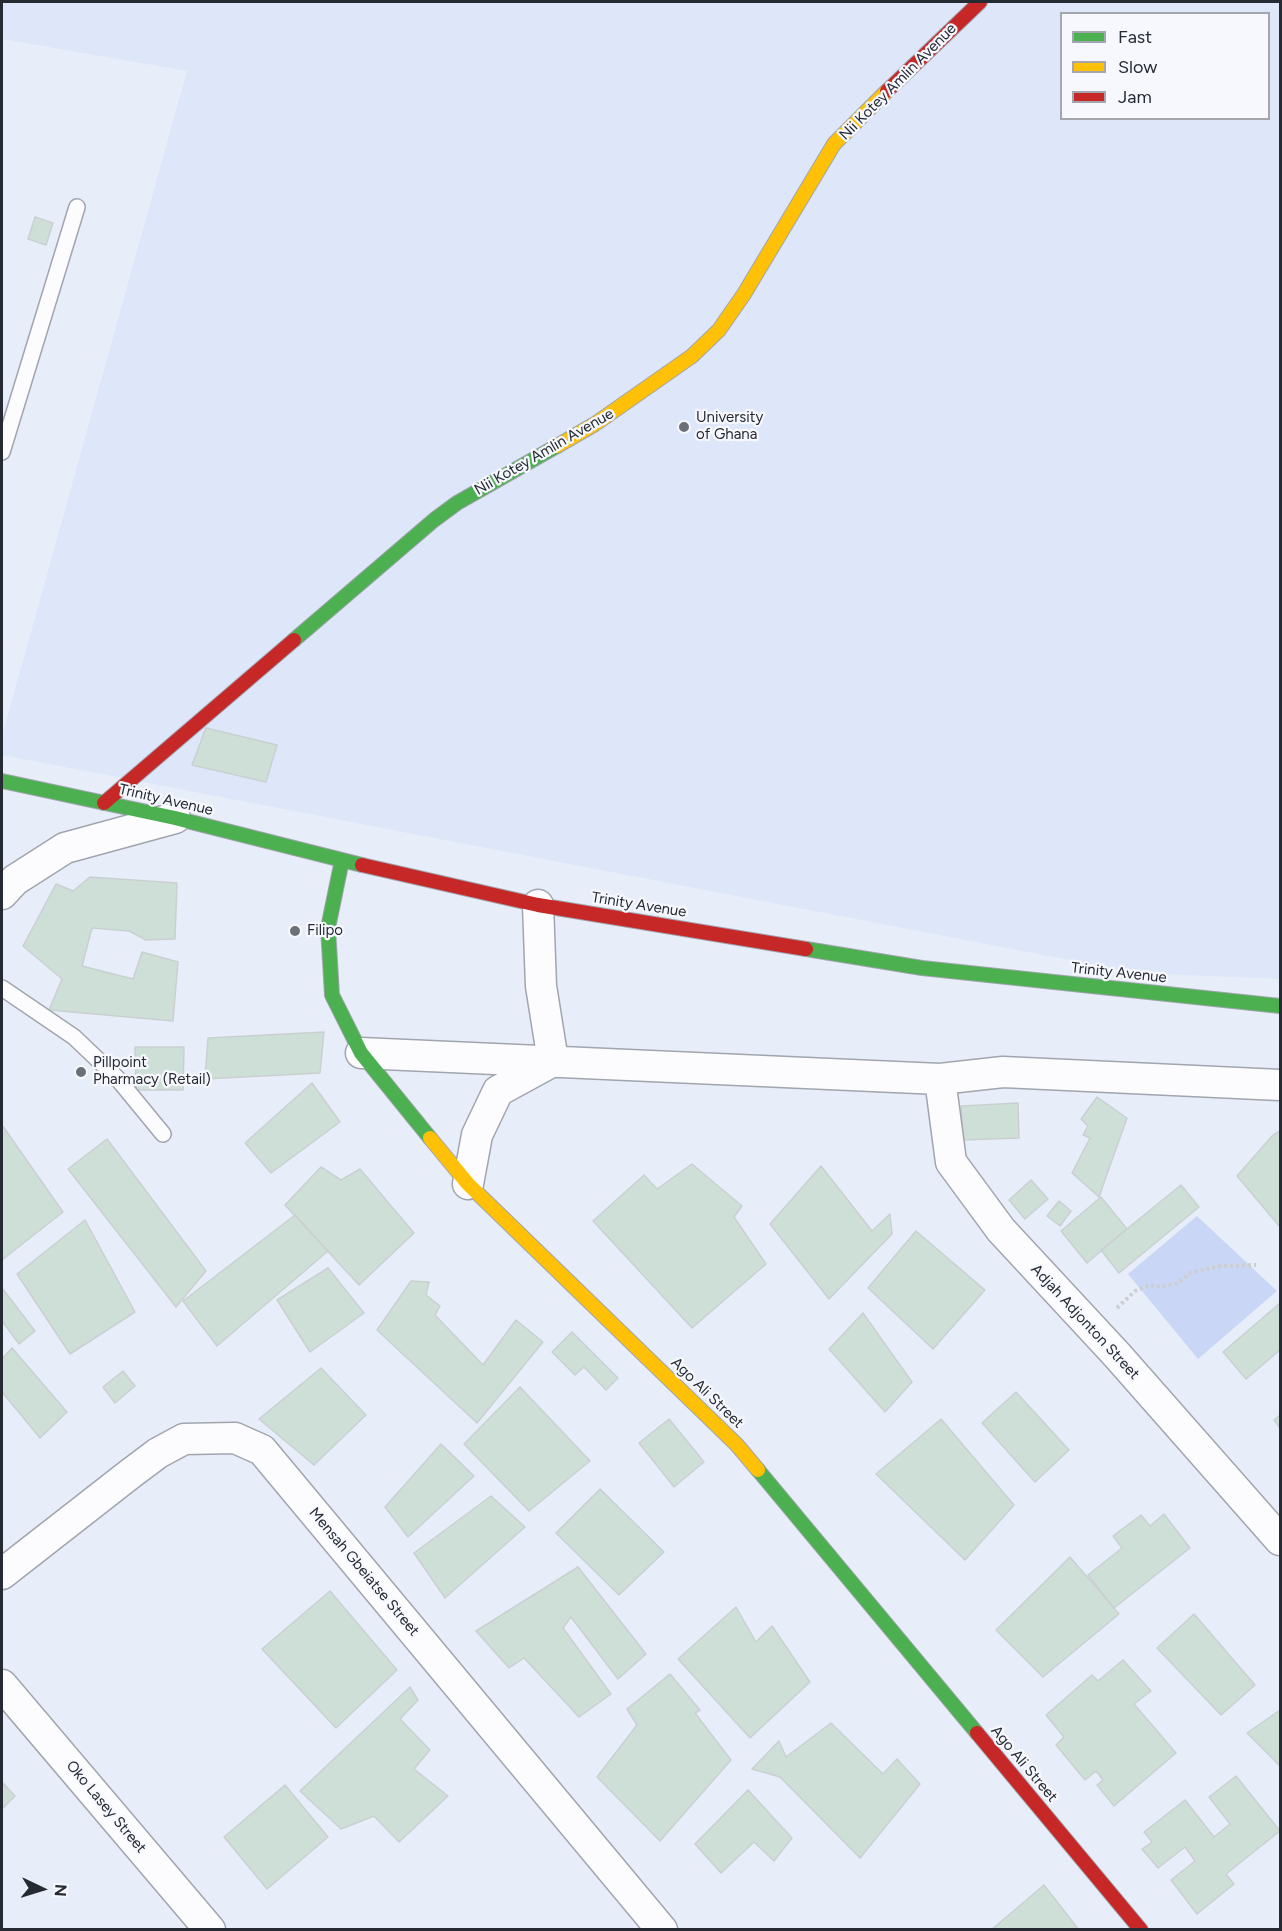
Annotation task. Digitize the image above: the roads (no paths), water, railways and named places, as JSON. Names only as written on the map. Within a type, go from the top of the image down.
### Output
[{"type":"street","name":"Nii Kotey Amlin Avenue","points":[[104,803],[456,503],[595,424],[692,356],[719,330],[744,294],[834,144],[980,2]]},
{"type":"street","name":"Trinity Avenue","points":[[2,781],[176,818],[342,860],[538,905],[922,968],[1281,1006]]},
{"type":"street","points":[[2,894],[15,880],[65,848],[176,818]]},
{"type":"street","name":"Ago Ali Street","points":[[342,860],[328,928],[332,995],[361,1053],[468,1184],[737,1444],[1141,1929]]},
{"type":"street","points":[[538,905],[541,986],[553,1061]]},
{"type":"street","points":[[361,1053],[940,1079],[1003,1072],[1281,1085]]},
{"type":"street","points":[[468,1184],[477,1135],[498,1091],[553,1061]]},
{"type":"street","name":"Adjah Adjonton Street","points":[[940,1079],[951,1162],[1001,1230],[1094,1330],[1281,1540]]},
{"type":"street","name":"Mensah Gbeiatse Street","points":[[2,1574],[130,1474],[158,1454],[184,1440],[235,1438],[262,1450],[662,1929]]},
{"type":"street","name":"Oko Lasey Street","points":[[2,1685],[210,1929]]},
{"type":"lane","points":[[2,452],[77,207]]},
{"type":"lane","points":[[2,988],[74,1037],[117,1078],[163,1134]]},
{"type":"place","name":"University of Ghana","points":[[684,427]]},
{"type":"place","name":"Filipo","points":[[295,931]]},
{"type":"place","name":"Pillpoint Pharmacy (Retail)","points":[[81,1072]]}]
